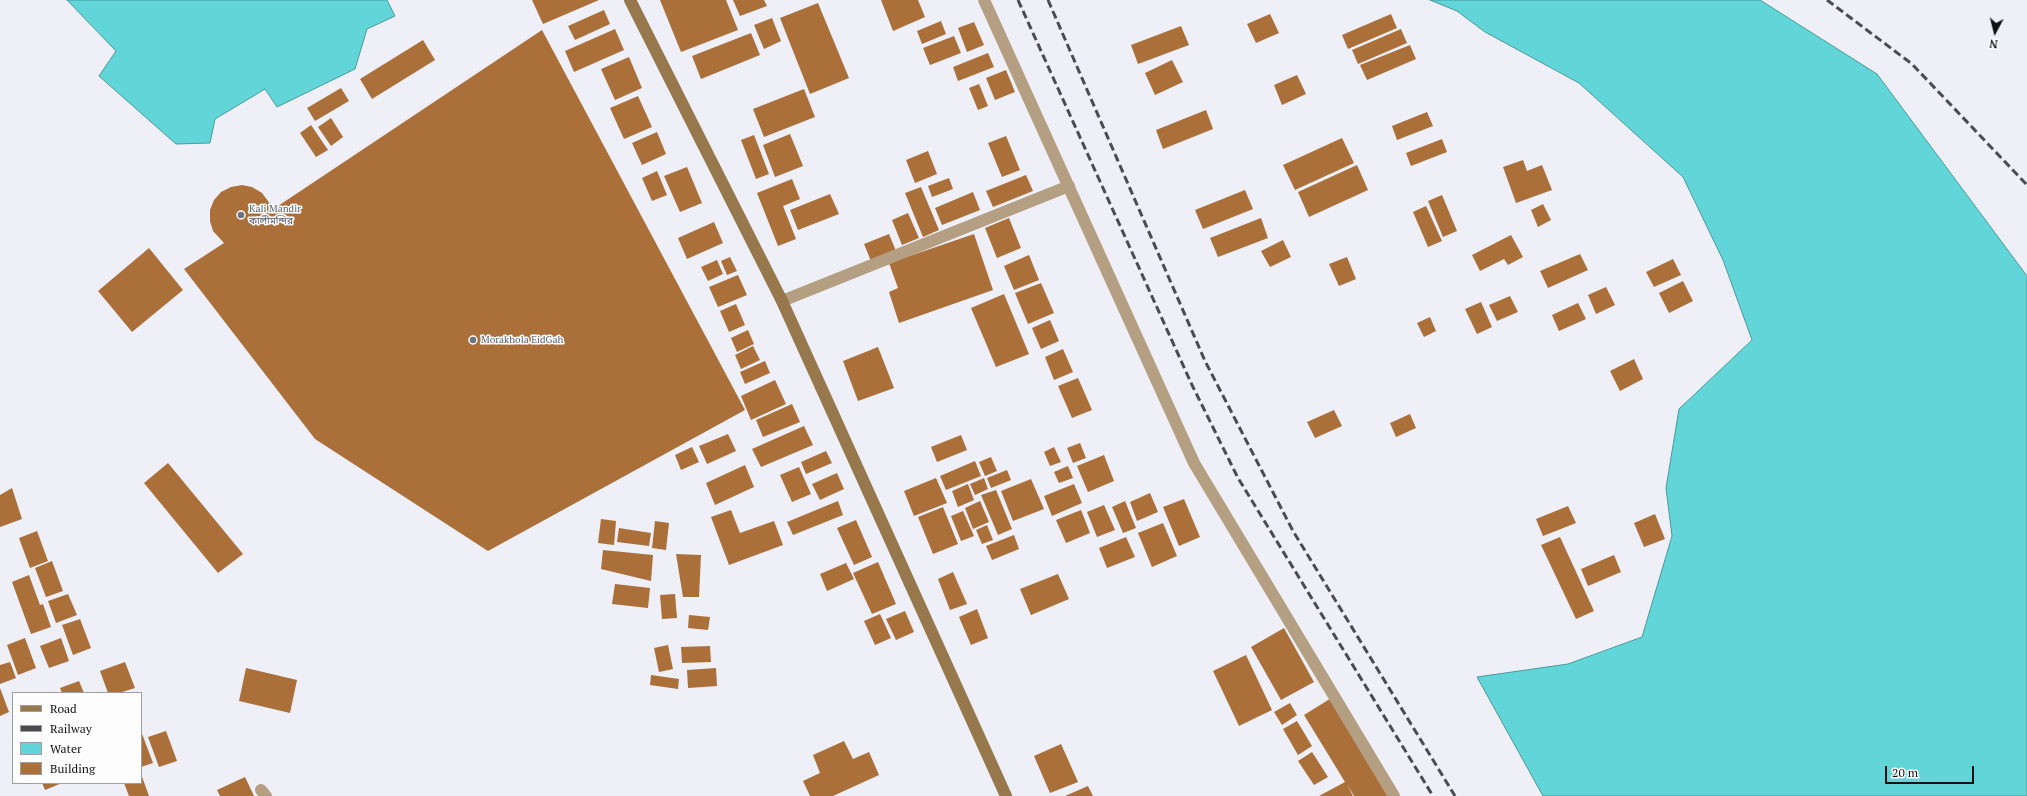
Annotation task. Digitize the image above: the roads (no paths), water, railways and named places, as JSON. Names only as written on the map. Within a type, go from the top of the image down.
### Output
[{"type":"main road","points":[[630,0],[782,301],[1006,796]]},
{"type":"street","points":[[984,0],[1194,462],[1394,796]]},
{"type":"street","points":[[782,301],[1069,186]]},
{"type":"water","points":[[67,0],[387,0],[395,16],[367,29],[355,69],[277,107],[265,89],[215,119],[210,143],[176,144],[99,76],[116,51]]},
{"type":"water","points":[[1430,0],[1760,0],[1877,74],[2027,276],[2027,796],[1543,796],[1477,677],[1568,664],[1642,637],[1672,536],[1666,488],[1679,409],[1752,340],[1723,260],[1683,177],[1579,83],[1485,32],[1457,11]]},
{"type":"railway","points":[[1018,0],[1192,385],[1238,478],[1433,796]]},
{"type":"railway","points":[[1048,0],[1205,361],[1293,531],[1455,796]]},
{"type":"railway","points":[[1827,0],[1912,64],[2027,185]]},
{"type":"place","name":"Kali Mandir কালীমন্দির","points":[[241,215]]},
{"type":"place","name":"Morakhola EidGah","points":[[473,340]]}]
